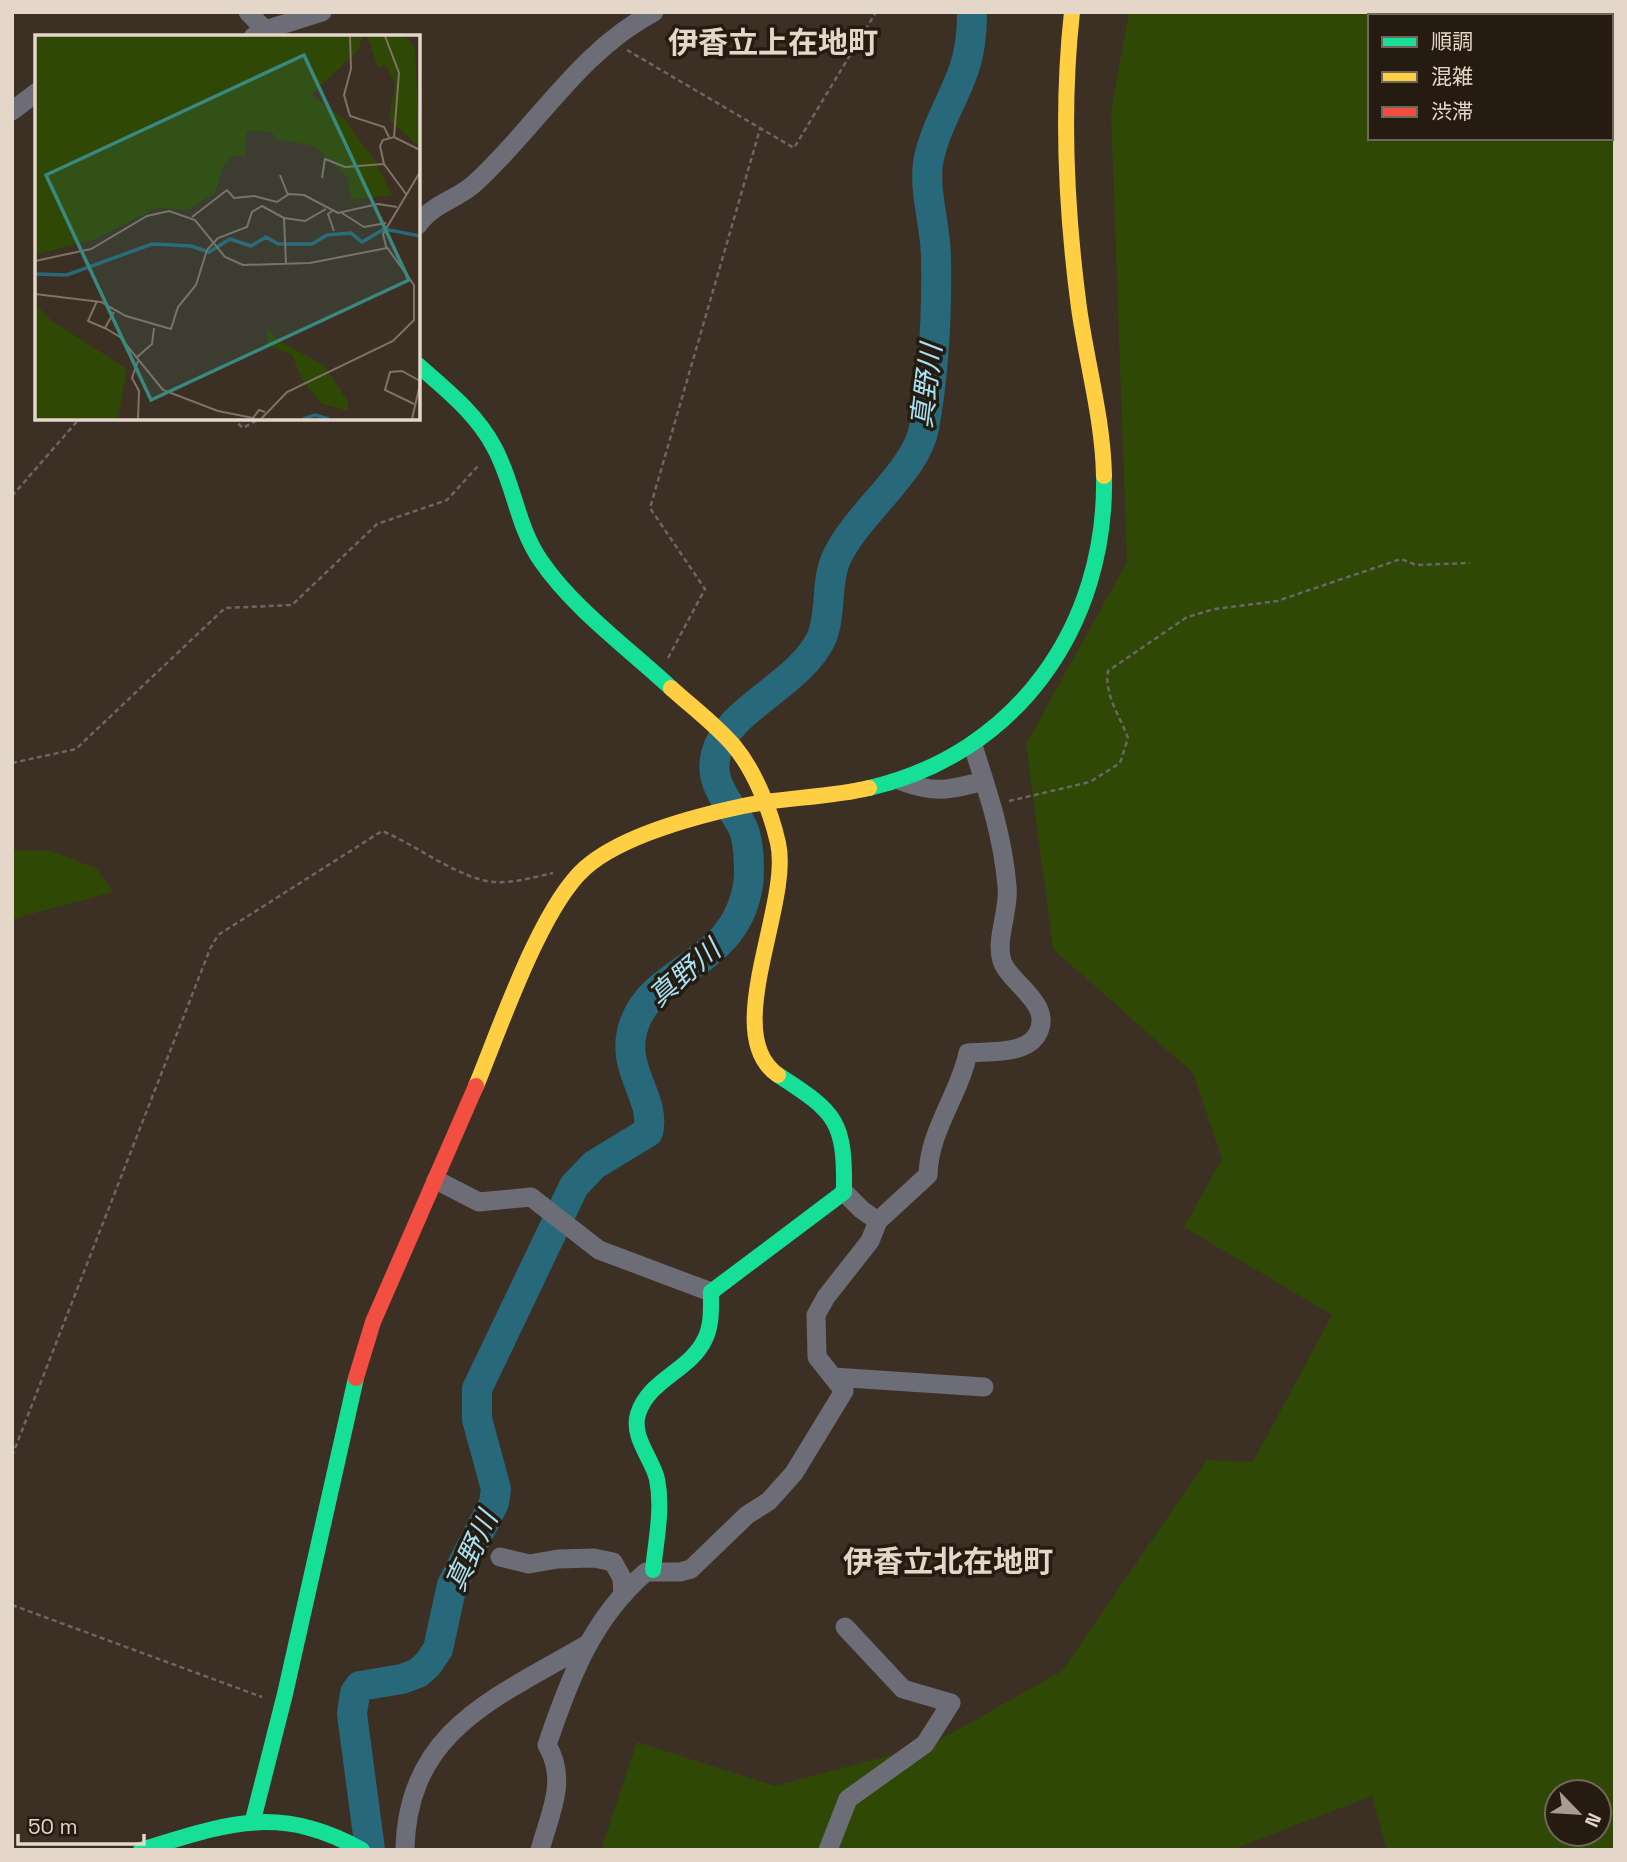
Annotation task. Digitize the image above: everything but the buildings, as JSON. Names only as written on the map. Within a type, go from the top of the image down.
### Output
[{"type":"street","points":[[248,12],[259,33],[290,30],[322,12]]},
{"type":"street","points":[[420,219],[436,206],[472,187],[568,79],[612,41],[624,19],[654,12]]},
{"type":"street","points":[[253,1820],[282,1704],[350,1397],[373,1322],[548,919],[588,865],[649,834],[762,802],[786,801],[901,781],[973,746],[1010,713],[1051,666],[1072,628],[1088,587],[1102,531],[1103,472],[1080,307],[1063,125],[1065,64],[1072,12]]},
{"type":"street","points":[[12,111],[35,94]]},
{"type":"street","points":[[420,367],[475,417],[495,448],[527,535],[540,560],[562,587],[735,747],[754,778],[779,844],[782,872],[778,906],[755,996],[761,1057],[774,1072],[822,1103],[838,1121],[844,1147],[844,1192],[878,1221]]},
{"type":"street","points":[[540,1850],[559,1786],[556,1760],[547,1745],[586,1645],[623,1595],[640,1577],[653,1570],[680,1572],[691,1569],[747,1515],[769,1501],[794,1473],[844,1391],[817,1357],[816,1315],[825,1297],[870,1241],[878,1221],[928,1175],[929,1150],[955,1094],[968,1053],[1016,1048],[1030,1042],[1038,1033],[1041,1020],[1023,986],[1007,970],[1001,957],[1008,889],[998,824],[973,746]]},
{"type":"street","points":[[901,781],[926,790],[948,791],[984,781]]},
{"type":"street","points":[[436,1180],[479,1202],[531,1197],[599,1250],[711,1292]]},
{"type":"street","points":[[711,1292],[844,1192]]},
{"type":"street","points":[[653,1570],[659,1507],[657,1484],[635,1422],[653,1388],[704,1345],[709,1330],[711,1292]]},
{"type":"street","points":[[833,1377],[984,1387]]},
{"type":"street","points":[[500,1557],[529,1564],[558,1559],[594,1558],[613,1562],[622,1578],[623,1595]]},
{"type":"street","points":[[828,1850],[848,1799],[925,1744],[951,1703],[902,1689],[845,1627]]},
{"type":"street","points":[[405,1850],[405,1816],[417,1780],[438,1743],[466,1717],[586,1645]]},
{"type":"street","points":[[141,1850],[232,1823],[253,1820],[298,1821],[343,1837],[362,1850]]},
{"type":"path","points":[[612,41],[794,148],[876,12]]},
{"type":"path","points":[[660,675],[705,589],[650,508],[760,129]]},
{"type":"path","points":[[12,496],[78,420]]},
{"type":"path","points":[[234,420],[243,428],[257,420]]},
{"type":"path","points":[[12,762],[76,749],[225,608],[292,605],[377,524],[447,500],[495,448]]},
{"type":"path","points":[[992,805],[1090,782],[1120,764],[1128,737],[1112,702],[1107,681],[1108,671],[1187,617],[1216,609],[1277,601],[1401,559],[1416,565],[1470,563]]},
{"type":"path","points":[[12,1456],[210,948],[218,935],[382,831],[408,842],[443,864],[484,880],[524,880],[588,865]]},
{"type":"path","points":[[12,1605],[282,1704]]},
{"type":"green space","points":[[1129,12],[1615,12],[1615,1850],[1387,1850],[1372,1796],[1231,1850],[601,1850],[637,1742],[775,1786],[932,1744],[1062,1671],[1207,1460],[1253,1462],[1332,1315],[1184,1227],[1222,1159],[1193,1073],[1053,949],[1026,744],[1127,562],[1111,111]]},
{"type":"green space","points":[[12,850],[51,851],[96,868],[113,892],[12,919]]},
{"type":"waterway","name":"真野川","points":[[370,1850],[352,1714],[355,1693],[360,1686],[402,1679],[418,1673],[438,1649],[452,1585],[494,1503],[496,1489],[477,1419],[477,1389],[574,1186],[594,1165],[648,1132],[647,1107],[631,1054],[635,1022],[646,1003],[660,988],[712,949],[728,933],[740,912],[749,879],[747,840],[715,775],[716,754],[722,738],[748,710],[811,655],[824,630],[836,559],[845,542],[898,477],[919,444],[927,407],[935,322],[935,246],[928,163],[935,138],[966,62],[972,12]]},
{"type":"traffic: fast","points":[[420,367],[460,403],[487,435],[501,461],[526,534],[554,578],[585,612],[671,688]]},
{"type":"traffic: fast","points":[[869,788],[921,771],[968,746],[1009,714],[1043,676],[1070,632],[1089,584],[1101,531],[1104,476]]},
{"type":"traffic: fast","points":[[653,1570],[659,1502],[657,1479],[637,1431],[638,1414],[643,1402],[660,1383],[690,1359],[705,1339],[711,1316],[711,1292],[844,1192],[842,1149],[833,1121],[813,1099],[778,1075]]},
{"type":"traffic: fast","points":[[253,1820],[285,1694],[356,1378]]},
{"type":"traffic: fast","points":[[141,1850],[227,1826],[278,1822],[332,1835],[362,1850]]},
{"type":"traffic: slow","points":[[1072,12],[1066,123],[1068,197],[1079,308],[1098,413],[1104,476]]},
{"type":"traffic: slow","points":[[671,688],[720,731],[742,756],[767,805],[775,831],[780,869],[761,967],[755,1030],[762,1056],[778,1075]]},
{"type":"traffic: slow","points":[[476,1086],[509,1002],[538,939],[553,910],[585,868],[618,846],[638,837],[704,815],[758,803],[869,788]]},
{"type":"traffic: jam","points":[[356,1378],[373,1322],[476,1086]]},
{"type":"district","name":"伊香立上在地町","points":[[773,43]]},
{"type":"district","name":"伊香立北在地町","points":[[948,1562]]}]
